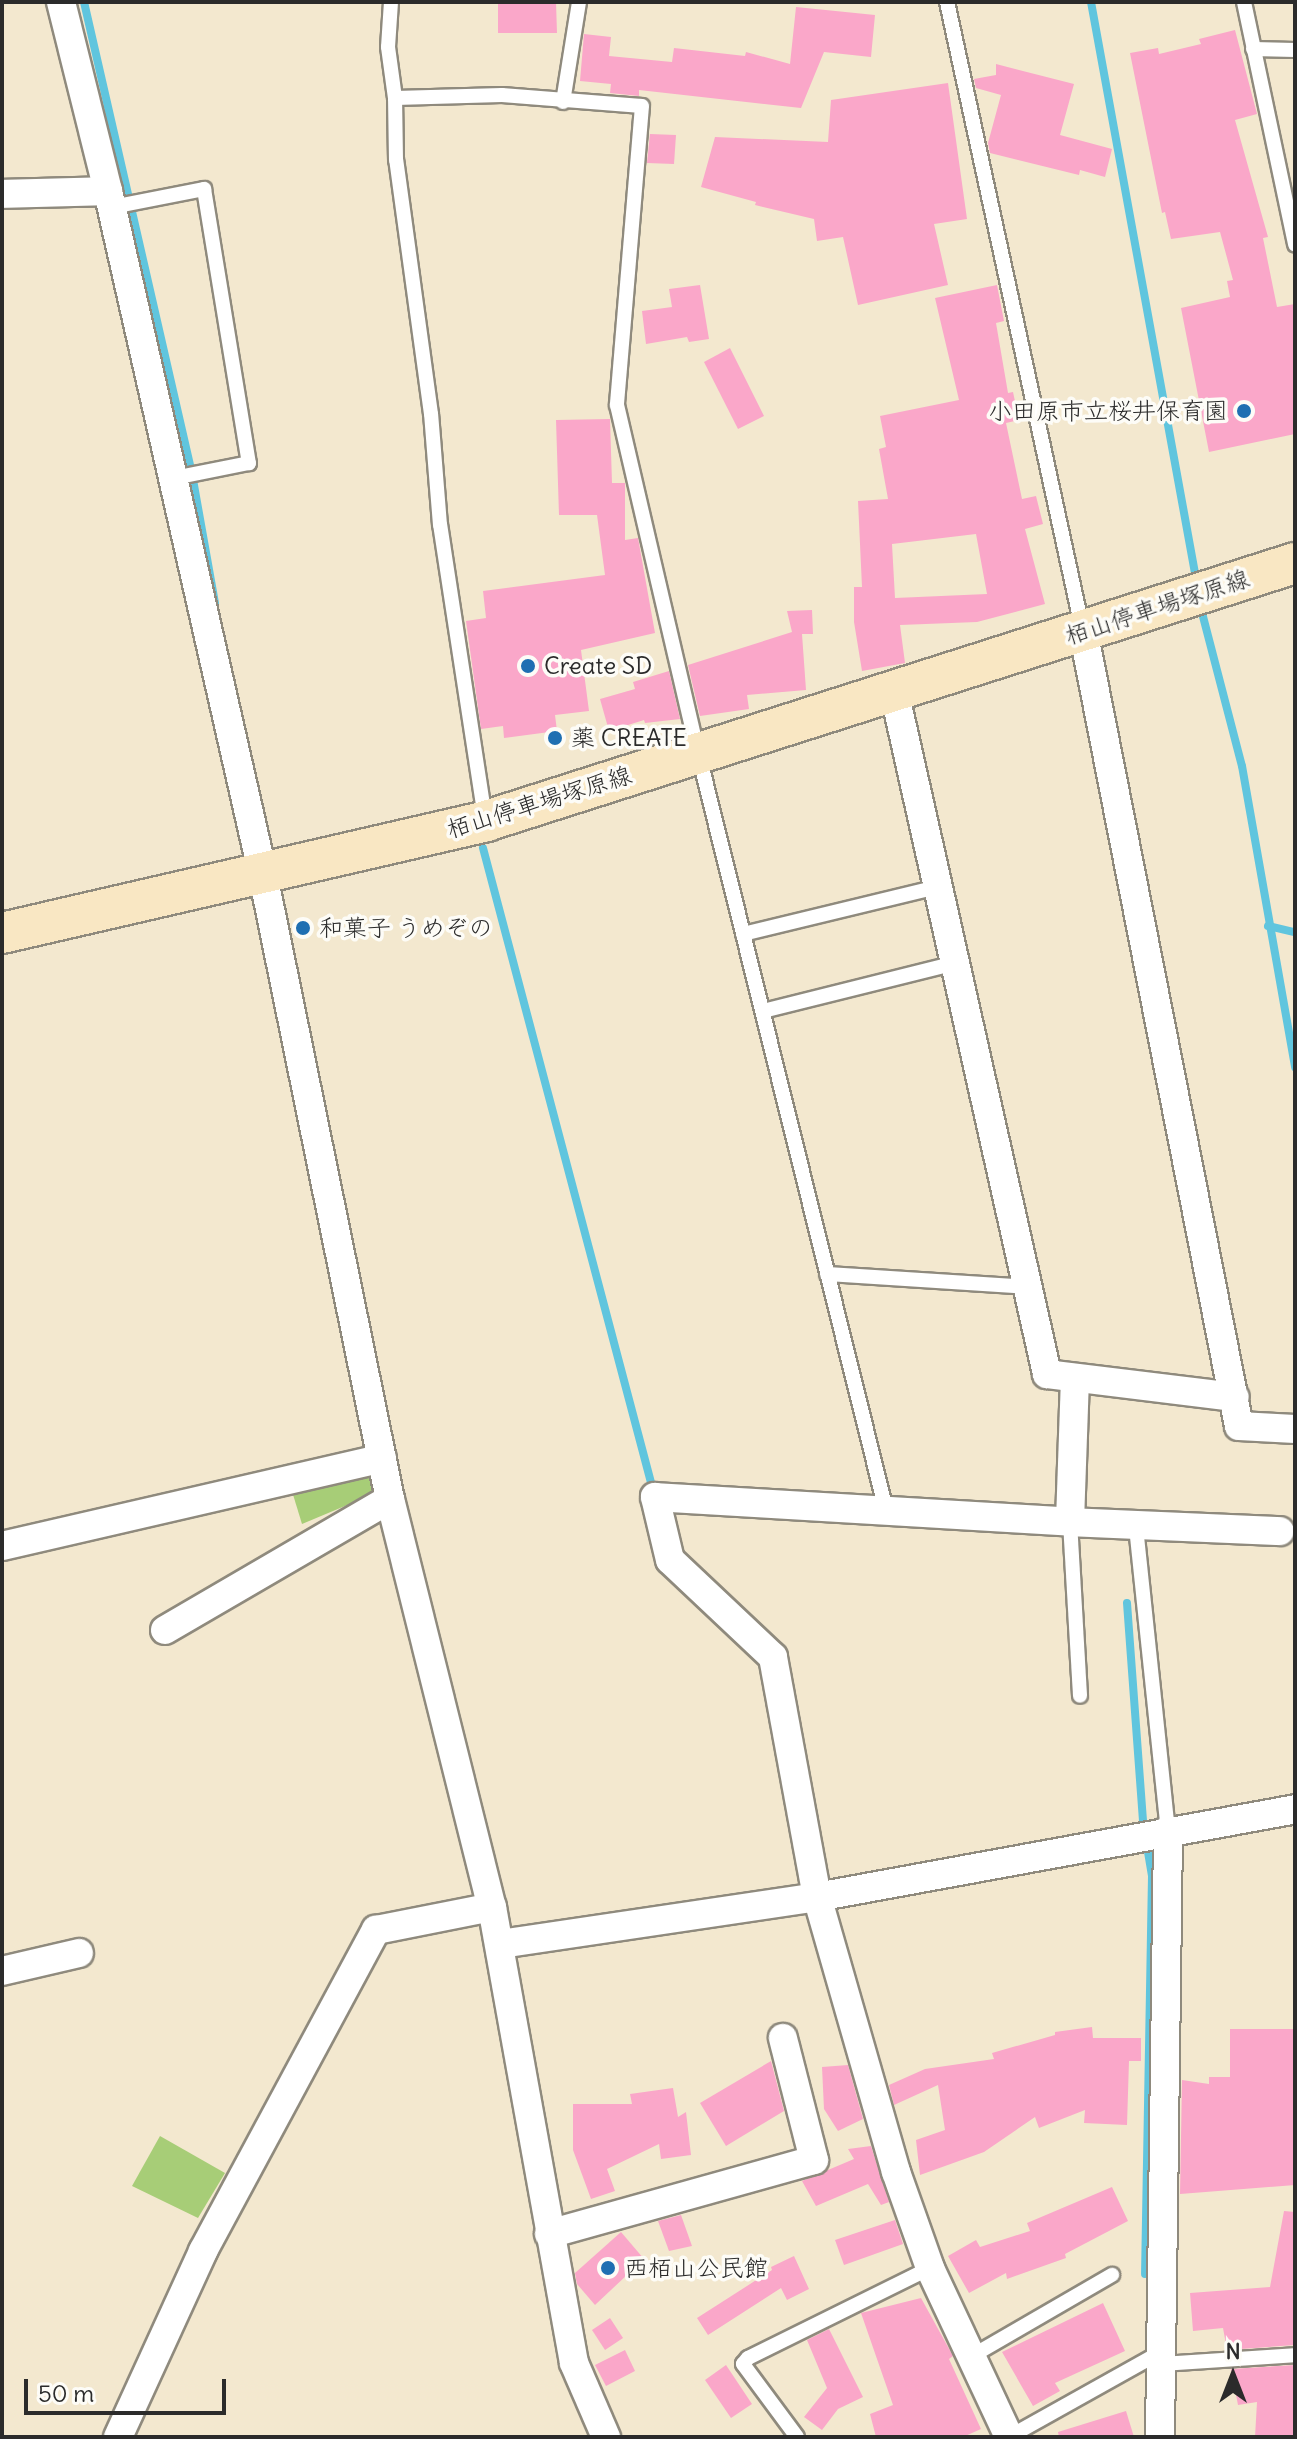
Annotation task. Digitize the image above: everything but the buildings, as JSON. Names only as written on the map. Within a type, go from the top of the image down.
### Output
[{"type":"main road","name":"栢山停車場塚原線","points":[[2,933],[486,821],[1295,563]]},
{"type":"street","points":[[61,2],[110,199],[263,875],[390,1499],[492,1907],[574,2363],[606,2437]]},
{"type":"street","points":[[2,194],[110,199]]},
{"type":"street","points":[[1083,630],[1239,1426],[1295,1429]]},
{"type":"street","points":[[894,691],[1047,1374],[1235,1397]]},
{"type":"street","points":[[1070,1522],[1075,1378]]},
{"type":"street","points":[[2,1546],[382,1458]]},
{"type":"street","points":[[1009,2437],[930,2268],[896,2172],[817,1897],[773,1657],[670,1560],[655,1497],[1136,1527],[1280,1531]]},
{"type":"street","points":[[165,1630],[390,1499]]},
{"type":"street","points":[[500,1944],[817,1897],[1295,1809]]},
{"type":"street","points":[[1160,2437],[1168,1830]]},
{"type":"street","points":[[118,2437],[203,2251],[376,1930],[492,1907]]},
{"type":"street","points":[[2,1971],[79,1953]]},
{"type":"street","points":[[549,2234],[814,2160],[783,2038]]},
{"type":"lane","points":[[391,2],[388,47],[395,98],[396,160],[431,414],[440,525],[486,821]]},
{"type":"lane","points":[[563,102],[579,2]]},
{"type":"lane","points":[[947,2],[1083,630]]},
{"type":"lane","points":[[1244,2],[1295,245]]},
{"type":"lane","points":[[1253,49],[1295,50]]},
{"type":"lane","points":[[395,98],[502,95],[642,106],[617,405],[698,752],[886,1510]]},
{"type":"lane","points":[[110,199],[204,189],[249,463],[174,478]]},
{"type":"lane","points":[[743,934],[938,887]]},
{"type":"lane","points":[[763,1011],[955,963]]},
{"type":"lane","points":[[827,1274],[1027,1287]]},
{"type":"lane","points":[[1070,1522],[1080,1696]]},
{"type":"lane","points":[[1136,1527],[1168,1830]]},
{"type":"lane","points":[[797,2437],[743,2364],[930,2268]]},
{"type":"lane","points":[[972,2356],[1112,2275]]},
{"type":"lane","points":[[1009,2437],[1161,2358],[1295,2355]]},
{"type":"green space","points":[[371,1470],[376,1493],[302,1524],[291,1488]]},
{"type":"green space","points":[[160,2136],[225,2173],[198,2218],[132,2186]]},
{"type":"waterway","points":[[84,2],[192,474],[215,603]]},
{"type":"waterway","points":[[1091,2],[1197,584]]},
{"type":"waterway","points":[[1200,605],[1242,766],[1295,1067]]},
{"type":"waterway","points":[[483,848],[653,1490],[657,1490]]},
{"type":"waterway","points":[[1268,926],[1295,932]]},
{"type":"waterway","points":[[1127,1603],[1143,1822],[1152,1876],[1145,2274]]},
{"type":"place","name":"小田原市立桜井保育園","points":[[1244,411]]},
{"type":"place","name":"Create SD","points":[[528,666]]},
{"type":"place","name":"薬 CREATE","points":[[555,738]]},
{"type":"place","name":"和菓子 うめぞの","points":[[303,928]]},
{"type":"place","name":"西栢山公民館","points":[[608,2268]]}]
